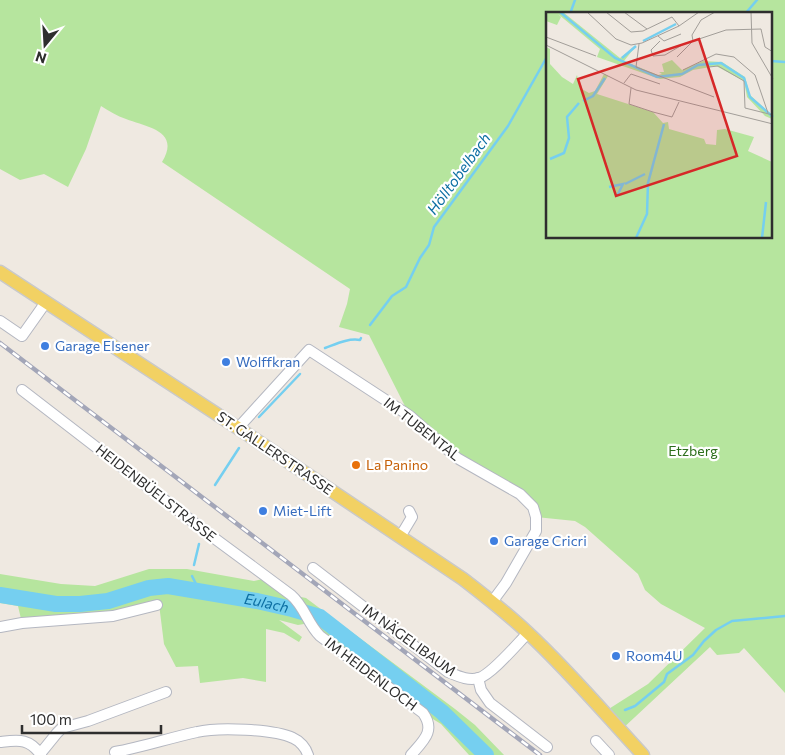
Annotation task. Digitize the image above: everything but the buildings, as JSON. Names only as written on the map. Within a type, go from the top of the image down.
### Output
[{"type":"main road","name":"ST. GALLERSTRASSE","points":[[0,272],[436,560],[492,602],[528,633],[560,665],[643,755]]},
{"type":"street","points":[[0,321],[22,336],[46,302]]},
{"type":"street","name":"IM TUBENTAL","points":[[238,428],[309,350],[410,416],[457,458],[520,494],[533,507],[536,517],[536,531],[506,583],[492,602]]},
{"type":"street","name":"HEIDENBÜELSTRASSE","points":[[22,390],[291,595]]},
{"type":"street","points":[[400,537],[412,517],[409,512]]},
{"type":"street","name":"IM NÄGELIBAUM","points":[[313,568],[448,672],[464,679],[478,678]]},
{"type":"street","name":"IM HEIDENLOCH","points":[[291,595],[300,603],[310,623],[320,636],[422,713],[428,721],[429,727],[427,734],[411,755]]},
{"type":"street","points":[[0,627],[22,623],[114,616],[157,605]]},
{"type":"street","points":[[528,633],[488,672],[478,678],[481,690],[490,703],[547,747]]},
{"type":"street","points":[[0,742],[20,740],[32,745],[40,754],[62,728],[88,721],[166,692]]},
{"type":"street","points":[[114,752],[137,748],[199,731],[232,729],[252,730],[294,738],[302,744],[308,755]]},
{"type":"street","points":[[596,741],[609,755]]},
{"type":"green space","name":"Etzberg","points":[[0,0],[785,0],[785,693],[744,648],[739,653],[717,655],[710,647],[620,731],[604,712],[648,684],[705,628],[661,604],[645,590],[638,574],[585,527],[575,521],[536,517],[533,507],[457,458],[410,416],[369,335],[339,327],[350,289],[162,162],[167,152],[167,143],[159,132],[119,116],[101,106],[86,149],[68,187],[44,174],[20,180],[0,169]]},
{"type":"green space","points":[[149,569],[187,569],[254,581],[267,578],[291,595],[306,598],[455,709],[475,725],[504,755],[469,755],[441,724],[423,713],[310,623],[298,625],[279,620],[302,637],[299,642],[284,633],[266,629],[266,682],[243,678],[200,683],[198,666],[176,667],[164,644],[159,604],[113,616],[22,623],[18,606],[0,603],[0,574],[61,584],[95,586]]},
{"type":"waterway","name":"Hölltobelbach","points":[[571,12],[575,0]]},
{"type":"waterway","points":[[747,12],[757,0]]},
{"type":"waterway","name":"Hölltobelbach","points":[[370,325],[392,296],[406,287],[420,258],[429,245],[434,227],[508,126],[546,59]]},
{"type":"waterway","points":[[772,61],[785,62]]},
{"type":"waterway","name":"Hölltobelbach","points":[[325,348],[338,343],[360,340],[361,338]]},
{"type":"waterway","name":"Hölltobelbach","points":[[259,417],[300,374]]},
{"type":"waterway","name":"Hölltobelbach","points":[[215,485],[239,448]]},
{"type":"waterway","name":"Hölltobelbach","points":[[194,565],[199,544]]},
{"type":"waterway","name":"Hölltobelbach","points":[[192,576],[200,592]]},
{"type":"waterway","name":"Eulach","points":[[0,595],[56,604],[80,604],[108,601],[149,588],[168,586],[257,601],[320,617],[442,712],[486,755]]},
{"type":"waterway","points":[[625,710],[635,706],[664,682],[667,674],[693,655],[716,630],[732,621],[785,616]]},
{"type":"railway","points":[[0,343],[540,755]]},
{"type":"place","name":"Garage Elsener","points":[[45,346]]},
{"type":"place","name":"Wolffkran","points":[[226,362]]},
{"type":"place","name":"La Panino","points":[[356,465]]},
{"type":"place","name":"Miet-Lift","points":[[263,511]]},
{"type":"place","name":"Garage Cricri","points":[[494,541]]},
{"type":"place","name":"Room4U","points":[[616,656]]}]
